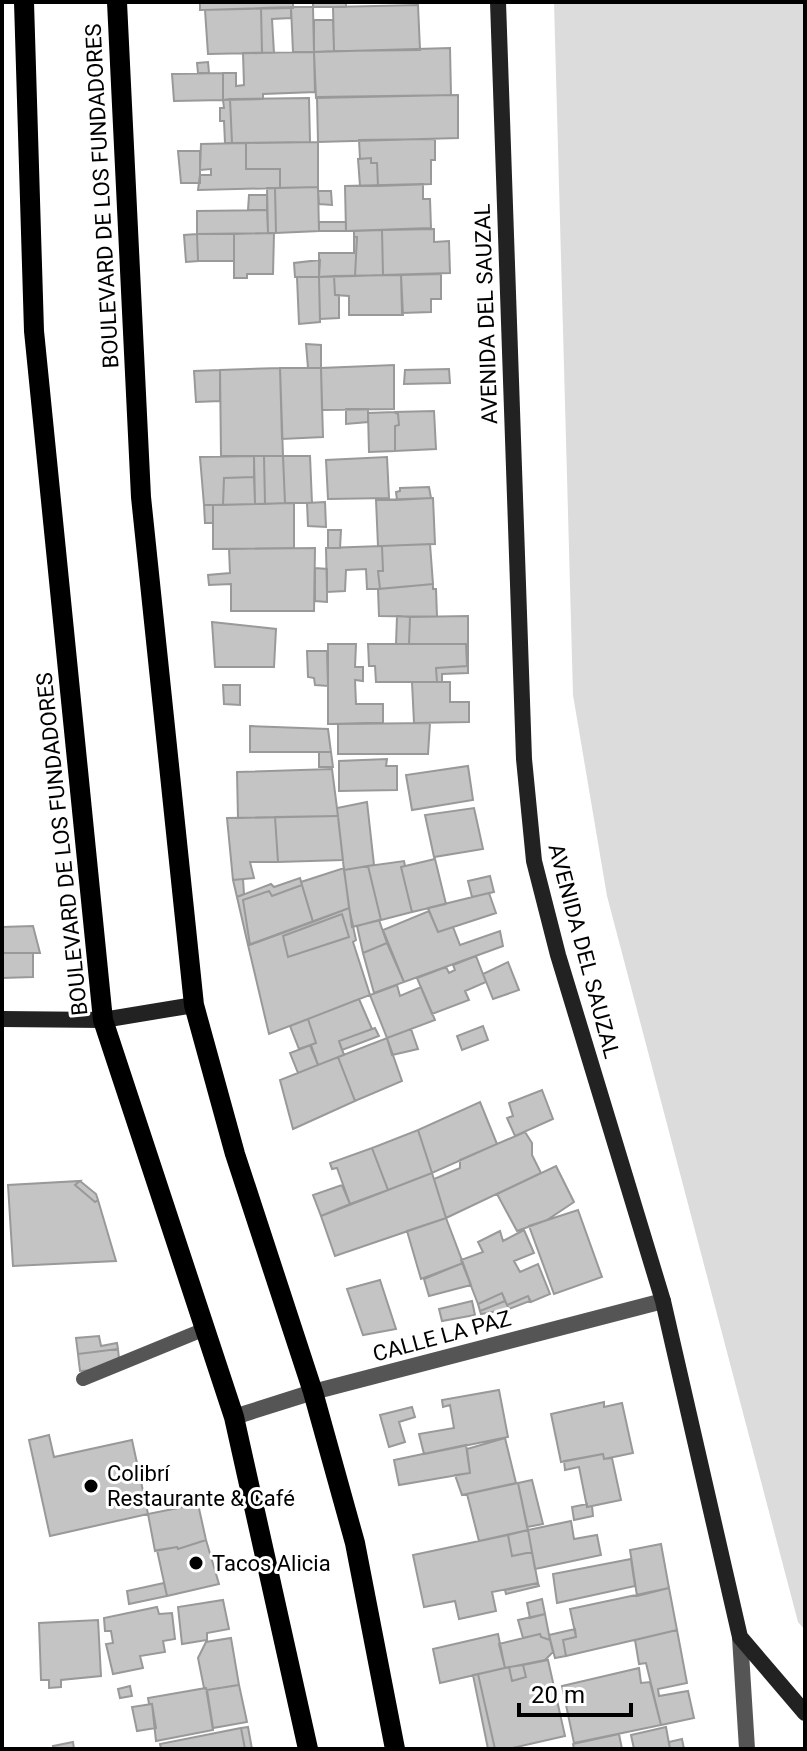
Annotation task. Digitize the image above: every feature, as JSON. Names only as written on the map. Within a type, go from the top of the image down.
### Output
[{"type":"main road","name":"BOULEVARD DE LOS FUNDADORES","points":[[24,2],[34,331],[103,1020],[234,1417],[308,1749]]},
{"type":"main road","name":"BOULEVARD DE LOS FUNDADORES","points":[[117,2],[141,497],[194,1005],[235,1154],[313,1392],[355,1543],[395,1749]]},
{"type":"street","name":"AVENIDA DEL SAUZAL","points":[[498,2],[524,759],[534,861],[558,955],[663,1301],[740,1637],[747,1749]]},
{"type":"street","points":[[2,1019],[103,1020],[194,1005]]},
{"type":"street","name":"CALLE LA PAZ","points":[[234,1417],[313,1392],[663,1301]]},
{"type":"street","points":[[740,1637],[805,1713]]},
{"type":"lane","points":[[83,1379],[205,1329]]},
{"type":"shaded area","points":[[554,2],[805,2],[805,1630],[798,1622],[607,896],[573,695]]},
{"type":"building","points":[[200,2],[293,2],[293,8],[200,10]]},
{"type":"building","points":[[313,2],[346,2],[346,7],[313,7]]},
{"type":"building","points":[[418,5],[420,50],[334,51],[333,7]]},
{"type":"building","points":[[291,7],[291,18],[272,19],[274,53],[262,53],[261,8]]},
{"type":"building","points":[[291,7],[313,7],[314,52],[293,52]]},
{"type":"building","points":[[261,8],[262,53],[208,54],[205,10]]},
{"type":"building","points":[[314,20],[333,20],[334,51],[314,52]]},
{"type":"building","points":[[450,48],[451,95],[316,98],[314,52]]},
{"type":"building","points":[[314,52],[315,92],[263,94],[263,99],[223,100],[223,73],[236,73],[236,86],[244,85],[243,53]]},
{"type":"building","points":[[208,62],[209,73],[198,73],[197,63]]},
{"type":"building","points":[[223,73],[223,100],[174,101],[172,74]]},
{"type":"building","points":[[458,95],[458,138],[318,142],[317,97]]},
{"type":"building","points":[[309,98],[310,142],[232,143],[230,99]]},
{"type":"building","points":[[230,99],[232,143],[225,143],[220,108],[224,108],[223,100]]},
{"type":"building","points":[[435,139],[431,184],[378,186],[377,163],[371,163],[371,158],[360,159],[359,140]]},
{"type":"building","points":[[318,142],[318,187],[280,188],[280,169],[246,169],[246,143]]},
{"type":"building","points":[[246,143],[246,169],[280,169],[280,188],[198,190],[200,175],[211,175],[211,169],[200,170],[201,144]]},
{"type":"building","points":[[178,151],[200,151],[200,183],[181,183]]},
{"type":"building","points":[[371,158],[371,163],[377,163],[378,186],[360,186],[358,159]]},
{"type":"building","points":[[423,184],[423,199],[430,199],[431,228],[346,231],[345,186]]},
{"type":"building","points":[[318,187],[319,231],[276,233],[275,188]]},
{"type":"building","points":[[267,188],[275,188],[276,233],[268,233]]},
{"type":"building","points":[[318,191],[331,191],[332,205],[319,204]]},
{"type":"building","points":[[249,195],[267,195],[267,210],[248,210]]},
{"type":"building","points":[[267,210],[268,233],[197,234],[197,211]]},
{"type":"building","points":[[319,222],[346,222],[346,231],[319,231]]},
{"type":"building","points":[[434,229],[434,242],[449,241],[450,273],[383,275],[382,230]]},
{"type":"building","points":[[382,230],[383,275],[355,276],[357,237],[354,237],[354,231]]},
{"type":"building","points":[[274,233],[273,274],[247,274],[247,278],[234,278],[234,234]]},
{"type":"building","points":[[197,234],[198,261],[186,262],[184,235]]},
{"type":"building","points":[[197,234],[234,234],[234,261],[198,261]]},
{"type":"building","points":[[354,237],[357,237],[355,276],[319,277],[319,253],[354,253]]},
{"type":"building","points":[[320,260],[319,277],[295,277],[294,263]]},
{"type":"building","points":[[441,274],[441,299],[431,299],[431,312],[402,313],[401,275]]},
{"type":"building","points":[[401,275],[403,315],[349,315],[349,296],[335,295],[334,276]]},
{"type":"building","points":[[334,276],[335,295],[339,295],[339,318],[320,319],[319,277]]},
{"type":"building","points":[[297,277],[319,277],[320,322],[299,324]]},
{"type":"building","points":[[306,344],[321,345],[321,368],[308,368]]},
{"type":"building","points":[[394,365],[394,409],[322,410],[321,368]]},
{"type":"building","points":[[280,368],[283,456],[221,456],[220,370]]},
{"type":"building","points":[[280,368],[321,368],[323,437],[282,439]]},
{"type":"building","points":[[449,369],[450,383],[404,384],[405,370]]},
{"type":"building","points":[[220,370],[220,401],[196,402],[194,371]]},
{"type":"building","points":[[346,409],[368,409],[368,422],[346,424]]},
{"type":"building","points":[[434,411],[436,449],[395,451],[395,426],[399,425],[398,414],[394,412]]},
{"type":"building","points":[[368,413],[398,414],[399,425],[395,426],[395,451],[369,452]]},
{"type":"building","points":[[254,456],[254,477],[224,478],[223,505],[204,505],[200,457]]},
{"type":"building","points":[[254,456],[264,456],[265,504],[255,504]]},
{"type":"building","points":[[264,456],[283,456],[285,503],[265,504]]},
{"type":"building","points":[[283,456],[310,456],[312,503],[285,503]]},
{"type":"building","points":[[387,457],[389,498],[328,499],[326,460]]},
{"type":"building","points":[[254,477],[255,504],[223,505],[224,478]]},
{"type":"building","points":[[429,487],[431,498],[397,500],[396,492],[400,488]]},
{"type":"building","points":[[433,498],[435,544],[378,546],[376,500]]},
{"type":"building","points":[[325,502],[326,527],[308,526],[307,503]]},
{"type":"building","points":[[294,503],[294,548],[213,549],[213,505]]},
{"type":"building","points":[[204,505],[213,505],[213,523],[205,523]]},
{"type":"building","points":[[328,530],[341,530],[340,548],[328,548]]},
{"type":"building","points":[[430,544],[433,584],[380,589],[378,571],[383,571],[382,546]]},
{"type":"building","points":[[382,546],[383,571],[378,571],[380,589],[367,589],[366,569],[346,570],[345,591],[327,592],[326,548]]},
{"type":"building","points":[[315,548],[314,611],[231,611],[231,584],[209,585],[208,575],[230,573],[229,549]]},
{"type":"building","points":[[315,568],[327,569],[327,602],[315,601]]},
{"type":"building","points":[[433,584],[437,617],[379,616],[378,589]]},
{"type":"building","points":[[397,616],[410,617],[409,644],[396,644]]},
{"type":"building","points":[[468,616],[468,644],[409,644],[410,617]]},
{"type":"building","points":[[212,622],[276,629],[274,667],[215,667]]},
{"type":"building","points":[[328,644],[356,644],[355,667],[363,667],[363,681],[355,680],[356,704],[383,704],[383,723],[328,724]]},
{"type":"building","points":[[368,644],[466,644],[467,666],[436,668],[437,682],[376,682],[375,666],[369,666]]},
{"type":"building","points":[[466,644],[468,673],[442,674],[442,682],[437,682],[436,668],[467,666]]},
{"type":"building","points":[[307,651],[327,651],[328,686],[315,685],[314,678],[308,677]]},
{"type":"building","points":[[412,682],[450,682],[450,702],[469,702],[469,722],[414,723]]},
{"type":"building","points":[[223,685],[240,685],[240,705],[224,704]]},
{"type":"building","points":[[430,723],[428,754],[338,754],[338,724]]},
{"type":"building","points":[[250,726],[328,729],[331,752],[250,752]]},
{"type":"building","points":[[319,752],[331,752],[333,767],[319,767]]},
{"type":"building","points":[[387,759],[386,766],[397,766],[397,790],[339,791],[339,761]]},
{"type":"building","points":[[468,766],[473,800],[412,810],[406,775]]},
{"type":"building","points":[[332,769],[338,816],[238,818],[237,772]]},
{"type":"building","points":[[367,802],[374,865],[344,870],[337,808]]},
{"type":"building","points":[[474,808],[483,849],[434,857],[425,815]]},
{"type":"building","points":[[338,816],[343,860],[278,862],[275,817]]},
{"type":"building","points":[[275,817],[278,862],[250,862],[254,878],[233,880],[227,818]]},
{"type":"building","points":[[435,859],[446,904],[412,912],[401,867]]},
{"type":"building","points":[[404,861],[405,866],[401,867],[412,912],[381,920],[368,866]]},
{"type":"building","points":[[368,866],[381,920],[352,927],[344,870]]},
{"type":"building","points":[[344,868],[349,908],[313,922],[301,882]]},
{"type":"building","points":[[490,876],[494,892],[472,897],[468,881]]},
{"type":"building","points":[[300,878],[302,885],[272,896],[269,891],[243,900],[248,945],[237,897],[271,884],[274,887]]},
{"type":"building","points":[[243,879],[244,894],[237,897],[233,880]]},
{"type":"building","points":[[302,885],[313,922],[250,945],[243,900],[269,891],[272,896]]},
{"type":"building","points":[[489,893],[496,913],[438,932],[428,908]]},
{"type":"building","points":[[349,908],[356,940],[353,942],[370,995],[269,1034],[248,945]],"holes":[[[342,914],[349,937],[288,957],[283,936]]]},
{"type":"building","points":[[429,911],[438,932],[453,927],[460,945],[500,931],[503,946],[404,982],[383,930]]},
{"type":"building","points":[[342,914],[349,937],[288,957],[283,936]]},
{"type":"building","points":[[379,920],[387,943],[363,953],[357,926]]},
{"type":"building","points":[[33,926],[40,953],[2,953],[2,927]]},
{"type":"building","points":[[387,943],[404,982],[374,993],[363,953]]},
{"type":"building","points":[[2,953],[33,953],[33,977],[2,978]]},
{"type":"building","points":[[476,956],[486,982],[465,991],[469,1000],[432,1014],[417,978],[446,967],[449,973],[455,970],[453,965]]},
{"type":"building","points":[[508,962],[519,990],[493,999],[483,974]]},
{"type":"building","points":[[397,985],[400,996],[421,987],[435,1020],[387,1038],[370,995]]},
{"type":"building","points":[[359,999],[372,1029],[339,1041],[344,1055],[318,1065],[310,1045],[316,1043],[308,1019]]},
{"type":"building","points":[[308,1019],[316,1043],[299,1049],[290,1026]]},
{"type":"building","points":[[483,1026],[488,1040],[462,1050],[457,1036]]},
{"type":"building","points":[[375,1028],[379,1036],[342,1050],[339,1041]]},
{"type":"building","points":[[411,1029],[418,1049],[392,1055],[387,1038]]},
{"type":"building","points":[[387,1038],[402,1081],[355,1101],[338,1057]]},
{"type":"building","points":[[311,1045],[318,1065],[298,1073],[290,1053]]},
{"type":"building","points":[[338,1057],[355,1101],[293,1129],[280,1080]]},
{"type":"building","points":[[542,1090],[553,1119],[515,1136],[507,1118],[513,1116],[509,1103]]},
{"type":"building","points":[[480,1102],[497,1144],[432,1173],[418,1130]]},
{"type":"building","points":[[418,1130],[432,1173],[388,1190],[372,1148]]},
{"type":"building","points":[[525,1132],[532,1143],[532,1155],[541,1173],[446,1218],[434,1179],[460,1168],[460,1160]]},
{"type":"building","points":[[372,1148],[388,1190],[350,1204],[337,1168],[332,1169],[330,1163]]},
{"type":"building","points":[[556,1166],[574,1202],[547,1220],[517,1231],[497,1194]]},
{"type":"building","points":[[432,1173],[446,1218],[335,1256],[321,1216]]},
{"type":"building","points":[[80,1181],[96,1194],[98,1200],[95,1202],[75,1185]]},
{"type":"building","points":[[80,1181],[75,1185],[95,1202],[98,1200],[116,1261],[13,1266],[8,1185]]},
{"type":"building","points":[[342,1185],[350,1204],[321,1216],[313,1195]]},
{"type":"building","points":[[578,1210],[602,1277],[554,1294],[529,1226]]},
{"type":"building","points":[[446,1218],[463,1263],[421,1279],[407,1231]]},
{"type":"building","points":[[524,1230],[534,1253],[514,1261],[520,1272],[538,1264],[550,1294],[531,1302],[528,1296],[507,1305],[502,1293],[478,1304],[461,1260],[483,1252],[478,1242],[500,1231],[503,1241]]},
{"type":"building","points":[[463,1263],[471,1285],[429,1296],[424,1279]]},
{"type":"building","points":[[380,1280],[396,1329],[363,1335],[347,1289]]},
{"type":"building","points":[[502,1293],[505,1301],[480,1311],[478,1304]]},
{"type":"building","points":[[528,1296],[530,1301],[509,1309],[507,1305]]},
{"type":"building","points":[[472,1301],[475,1315],[442,1321],[439,1309]]},
{"type":"building","points":[[505,1301],[509,1309],[481,1314],[480,1311]]},
{"type":"building","points":[[99,1336],[101,1346],[117,1343],[118,1349],[78,1354],[76,1338]]},
{"type":"building","points":[[118,1349],[120,1368],[80,1371],[78,1354]]},
{"type":"building","points":[[499,1390],[508,1437],[424,1454],[419,1434],[454,1428],[450,1405],[443,1407],[442,1400]]},
{"type":"building","points":[[604,1402],[604,1407],[622,1403],[633,1453],[604,1459],[603,1454],[561,1462],[551,1414]]},
{"type":"building","points":[[412,1407],[415,1417],[399,1422],[405,1442],[389,1447],[380,1415]]},
{"type":"building","name":"Colibrí Restaurante & Café","points":[[49,1435],[54,1457],[132,1440],[148,1514],[50,1536],[29,1440]]},
{"type":"building","points":[[505,1438],[516,1483],[462,1495],[455,1475],[470,1473],[467,1449]]},
{"type":"building","points":[[466,1445],[470,1473],[399,1485],[394,1460]]},
{"type":"building","points":[[603,1454],[604,1459],[612,1458],[621,1500],[587,1507],[579,1467],[565,1470],[564,1461]]},
{"type":"building","points":[[532,1480],[543,1524],[527,1527],[518,1483]]},
{"type":"building","points":[[518,1483],[528,1530],[479,1541],[467,1494]]},
{"type":"building","points":[[198,1504],[206,1540],[178,1549],[155,1551],[148,1514]]},
{"type":"building","points":[[587,1504],[587,1507],[592,1506],[593,1516],[574,1520],[572,1507]]},
{"type":"building","points":[[571,1521],[574,1539],[597,1535],[601,1555],[535,1569],[528,1530]]},
{"type":"building","points":[[528,1530],[532,1552],[512,1556],[508,1535]]},
{"type":"building","points":[[508,1535],[512,1556],[532,1552],[538,1583],[492,1592],[496,1611],[459,1619],[455,1601],[424,1607],[413,1555]]},
{"type":"building","points":[[206,1540],[219,1584],[167,1596],[157,1550],[178,1549]]},
{"type":"building","points":[[661,1544],[669,1588],[637,1596],[630,1550]]},
{"type":"building","points":[[631,1559],[635,1586],[557,1603],[553,1574]]},
{"type":"building","points":[[164,1583],[167,1596],[129,1604],[127,1591]]},
{"type":"building","points":[[538,1583],[539,1586],[506,1594],[505,1590]]},
{"type":"building","points":[[669,1588],[677,1630],[566,1656],[563,1640],[576,1637],[570,1609]]},
{"type":"building","points":[[542,1599],[545,1614],[530,1618],[527,1603]]},
{"type":"building","points":[[223,1600],[229,1629],[207,1633],[207,1640],[182,1644],[178,1607]]},
{"type":"building","points":[[157,1607],[159,1614],[172,1613],[175,1639],[163,1641],[165,1652],[140,1656],[143,1668],[113,1674],[106,1644],[113,1643],[111,1631],[105,1631],[104,1618]]},
{"type":"building","points":[[545,1614],[550,1640],[540,1634],[523,1638],[518,1620]]},
{"type":"building","points":[[98,1620],[101,1676],[61,1680],[61,1687],[49,1688],[49,1680],[41,1680],[39,1623]]},
{"type":"building","points":[[575,1629],[576,1637],[563,1640],[566,1656],[555,1658],[549,1635]]},
{"type":"building","points":[[677,1630],[687,1683],[658,1689],[659,1696],[688,1691],[694,1718],[661,1725],[646,1663],[639,1664],[635,1640]]},
{"type":"building","points":[[498,1634],[505,1668],[440,1683],[433,1649]]},
{"type":"building","points":[[540,1634],[550,1640],[553,1652],[545,1660],[505,1668],[499,1644]]},
{"type":"building","points":[[231,1638],[239,1685],[207,1690],[198,1658],[206,1642]]},
{"type":"building","points":[[548,1660],[565,1736],[495,1749],[478,1674],[509,1667],[512,1681],[526,1677],[523,1665]]},
{"type":"building","points":[[523,1665],[526,1677],[512,1681],[509,1667]]},
{"type":"building","points":[[639,1668],[641,1683],[650,1682],[661,1725],[574,1743],[562,1686]]},
{"type":"building","points":[[478,1674],[495,1749],[488,1749],[473,1675]]},
{"type":"building","points":[[239,1685],[247,1722],[213,1728],[207,1690]]},
{"type":"building","points":[[130,1686],[132,1696],[120,1698],[118,1689]]},
{"type":"building","points":[[206,1688],[213,1730],[156,1741],[152,1704],[149,1704],[148,1698]]},
{"type":"building","points":[[152,1704],[156,1728],[137,1731],[132,1707]]},
{"type":"building","points":[[248,1727],[252,1749],[245,1749],[241,1728]]},
{"type":"building","points":[[666,1727],[670,1749],[634,1749],[631,1735]]},
{"type":"building","points":[[241,1728],[245,1749],[161,1749],[160,1744]]},
{"type":"building","points":[[619,1734],[622,1749],[574,1749],[573,1744]]},
{"type":"building","points":[[682,1739],[684,1749],[670,1749],[669,1742]]},
{"type":"building","points":[[73,1742],[74,1749],[54,1749],[53,1746]]},
{"type":"place","name":"Colibrí Restaurante & Café","points":[[91,1486]]},
{"type":"place","name":"Tacos Alicia","points":[[196,1563]]}]
